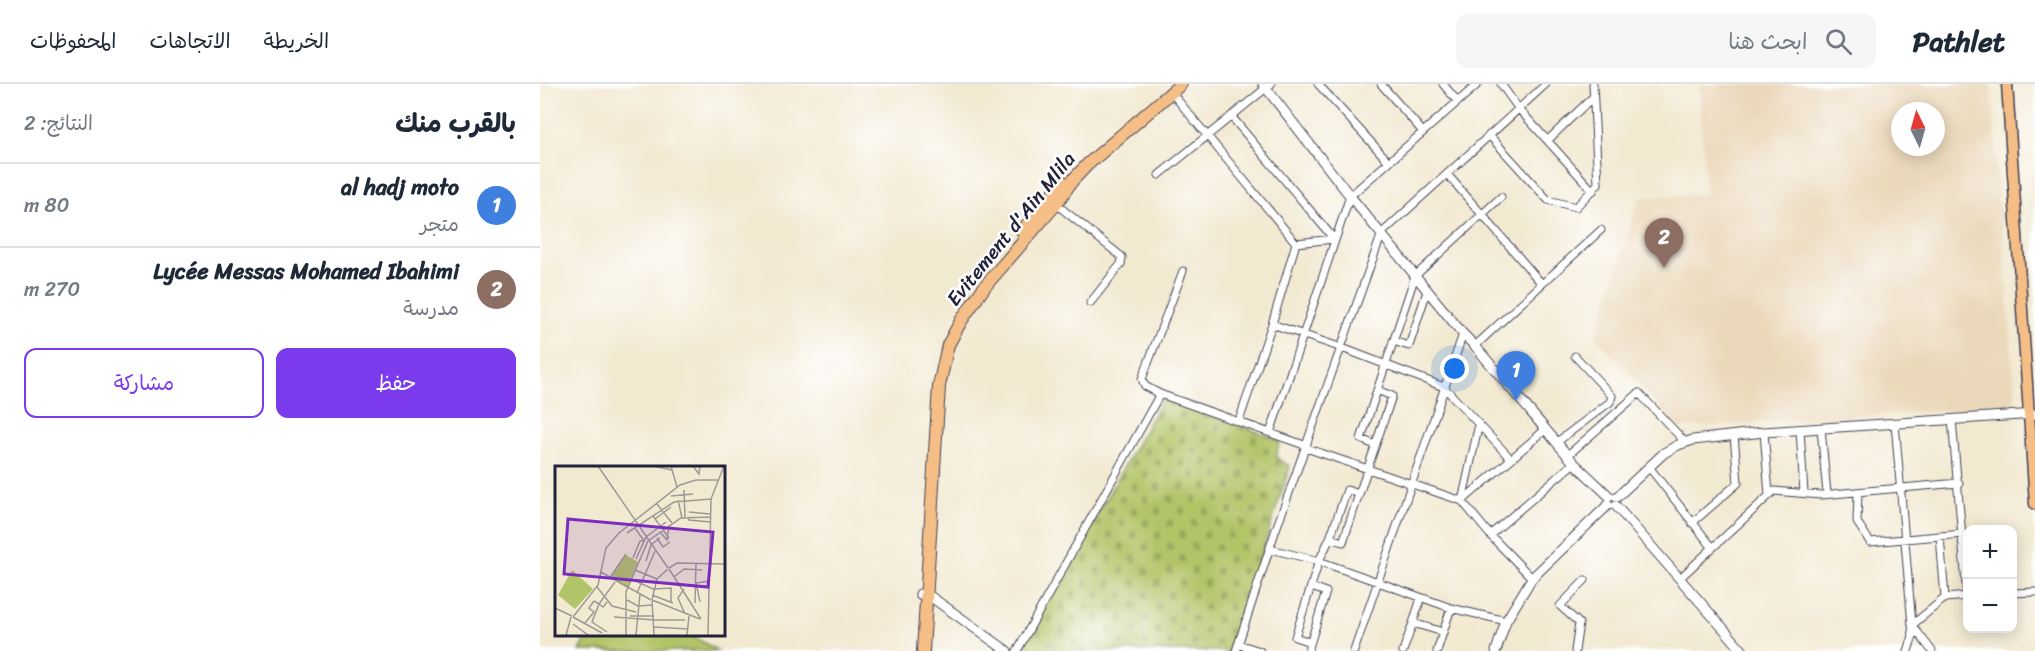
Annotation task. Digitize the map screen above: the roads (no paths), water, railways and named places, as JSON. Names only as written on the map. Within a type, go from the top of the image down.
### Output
[{"type":"highway","name":"Evitement d'Ain Mlila","points":[[923,651],[923,594],[933,379],[941,343],[949,326],[978,284],[1082,161],[1117,127],[1171,88],[1181,84]]},
{"type":"highway","name":"Evitement d'Ain Mlila","points":[[916,651],[923,594],[939,386],[948,345],[985,286],[1056,204],[1071,182],[1171,88]]},
{"type":"main road","points":[[2007,84],[2032,414],[2035,504]]},
{"type":"street","points":[[1318,84],[1389,162]]},
{"type":"street","points":[[1381,84],[1424,132]]},
{"type":"street","points":[[1443,84],[1458,102]]},
{"type":"street","points":[[1270,433],[1350,196],[1478,84]]},
{"type":"street","points":[[1501,84],[1518,108],[1593,191]]},
{"type":"street","points":[[1260,651],[1237,648],[1382,233],[1546,84]]},
{"type":"street","points":[[1489,135],[1548,200],[1576,207],[1598,184],[1593,84]]},
{"type":"street","points":[[1159,175],[1267,85],[1350,196],[1463,334],[1571,459],[1612,501],[1743,651]]},
{"type":"street","points":[[1171,88],[1296,243]]},
{"type":"street","points":[[1548,140],[1593,98]]},
{"type":"street","points":[[1231,116],[1334,239]]},
{"type":"street","points":[[1447,174],[1542,284]]},
{"type":"street","points":[[1375,445],[1361,439],[1415,276],[1502,197]]},
{"type":"street","points":[[1056,204],[1122,257],[1121,264],[1089,303]]},
{"type":"street","points":[[1475,346],[1601,230]]},
{"type":"street","points":[[1296,243],[1334,239]]},
{"type":"street","points":[[1239,421],[1272,324],[1296,243]]},
{"type":"street","points":[[1183,271],[1142,379],[1145,386],[1161,394],[1367,470],[1461,501],[1532,578]]},
{"type":"street","points":[[1393,341],[1409,346],[1427,291]]},
{"type":"street","points":[[1272,324],[1444,387],[1511,459]]},
{"type":"street","points":[[1354,651],[1463,334]]},
{"type":"street","points":[[1557,442],[1610,402],[1612,396],[1575,356]]},
{"type":"street","points":[[1330,538],[1343,542],[1392,396],[1377,390]]},
{"type":"street","points":[[1490,535],[1639,393],[1685,442]]},
{"type":"street","points":[[1017,651],[1161,394]]},
{"type":"street","points":[[1496,651],[1506,621],[1532,578],[1649,467],[1671,449],[1685,442],[1800,429],[2032,414]]},
{"type":"street","points":[[1858,492],[1857,522],[1869,542],[1963,534],[1953,419]]},
{"type":"street","points":[[1895,423],[1912,625],[1908,651]]},
{"type":"street","points":[[1461,501],[1479,424]]},
{"type":"street","points":[[1821,428],[1827,495]]},
{"type":"street","points":[[1461,501],[1546,429]]},
{"type":"street","points":[[1800,429],[1804,494]]},
{"type":"street","points":[[1764,432],[1769,495]]},
{"type":"street","points":[[1692,524],[1738,483],[1734,435]]},
{"type":"street","points":[[1649,467],[1712,547]]},
{"type":"street","points":[[1680,578],[1774,491],[1827,495],[1959,483]]},
{"type":"street","points":[[1310,642],[1295,637],[1319,561],[1347,490],[1359,494]]},
{"type":"street","points":[[1940,536],[1946,598]]},
{"type":"street","points":[[1270,549],[1319,561],[1378,584],[1451,608],[1506,621]]},
{"type":"street","points":[[1575,651],[1579,623],[1560,606],[1585,580]]},
{"type":"street","points":[[1308,651],[1326,592],[1311,587]]},
{"type":"street","points":[[2017,593],[2035,592]]},
{"type":"street","points":[[923,594],[1007,651]]},
{"type":"street","points":[[1912,625],[1946,598],[1963,596]]},
{"type":"street","points":[[1403,651],[1421,598]]},
{"type":"street","points":[[1437,651],[1451,608]]},
{"type":"street","points":[[1413,623],[1443,633]]},
{"type":"street","points":[[1912,625],[1932,651]]},
{"type":"place","name":"Lycée Messas Mohamed Ibahimi","points":[[1664,268]]},
{"type":"place","name":"al hadj moto","points":[[1516,401]]}]
